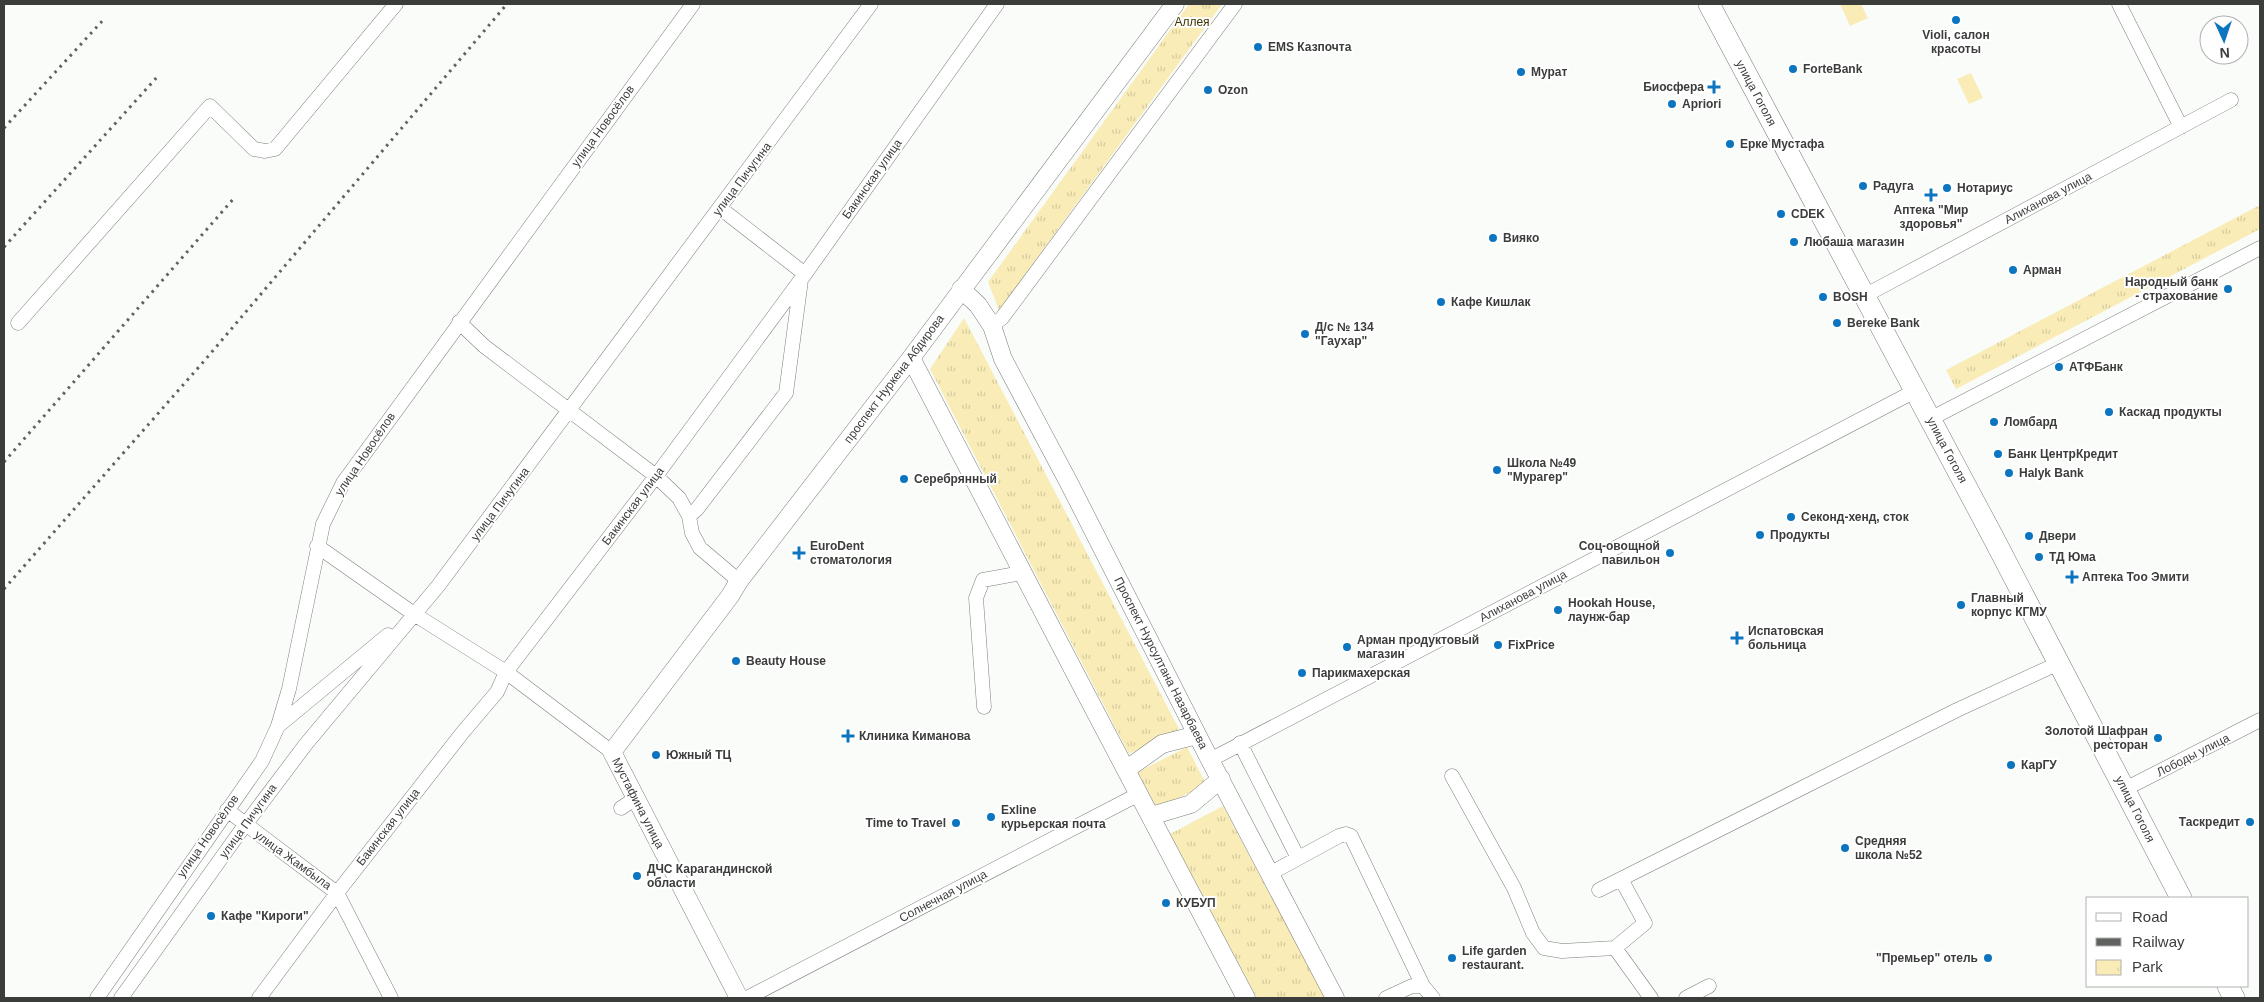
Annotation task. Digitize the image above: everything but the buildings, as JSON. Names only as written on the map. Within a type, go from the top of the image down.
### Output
[{"type":"highway","name":"улица Гоголя","points":[[1709,4],[2181,897]]},
{"type":"main road","name":"проспект Нуркена Абдирова","points":[[612,752],[730,596],[739,581],[912,358],[1175,4]]},
{"type":"main road","name":"Проспект Нурсултана Назарбаева","points":[[962,289],[978,305],[992,326],[1003,358],[1069,483],[1197,736],[1335,998]]},
{"type":"main road","points":[[912,358],[1022,573],[1127,769],[1246,998]]},
{"type":"main road","points":[[1127,769],[1162,744],[1197,736]]},
{"type":"main road","name":"Мустафина улица","points":[[612,752],[739,998]]},
{"type":"main road","points":[[1151,816],[1191,804],[1221,779]]},
{"type":"street","points":[[18,323],[210,106],[254,149],[265,151],[276,148],[396,4]]},
{"type":"street","name":"улица Новосёлов","points":[[97,998],[262,761],[278,726],[289,689],[323,524],[343,483],[693,4]]},
{"type":"street","name":"улица Пичугина","points":[[121,998],[245,825],[306,744],[438,586],[872,4]]},
{"type":"street","name":"Бакинская улица","points":[[258,998],[337,893],[463,732],[497,692],[506,672],[656,476],[803,276],[997,4]]},
{"type":"street","points":[[992,326],[1002,318],[1235,4]]},
{"type":"street","points":[[2119,4],[2181,126]]},
{"type":"street","name":"Алиханова улица","points":[[1864,296],[2230,100]]},
{"type":"street","points":[[689,516],[697,509],[786,393],[803,276],[720,208]]},
{"type":"street","points":[[1930,419],[2260,248]]},
{"type":"street","points":[[459,322],[484,346],[656,476],[679,498],[689,516],[692,533],[700,548],[739,581]]},
{"type":"street","name":"Алиханова улица","points":[[1210,760],[1915,391]]},
{"type":"street","name":"Мустафина улица","points":[[317,546],[414,614],[506,672],[612,752]]},
{"type":"street","points":[[984,707],[976,598],[983,580],[1022,573]]},
{"type":"street","points":[[278,726],[414,614]]},
{"type":"street","points":[[1599,890],[1948,715],[2059,663]]},
{"type":"street","name":"Лободы улица","points":[[2125,788],[2260,720]]},
{"type":"street","points":[[1240,743],[1298,858]]},
{"type":"street","points":[[1452,776],[1514,888],[1533,933],[1544,948],[1562,951],[1615,948],[1646,923],[1621,878]]},
{"type":"street","name":"Солнечная улица","points":[[747,998],[1139,794]]},
{"type":"street","points":[[621,808],[636,798]]},
{"type":"street","name":"улица Жамбыла","points":[[227,810],[337,893],[391,998]]},
{"type":"street","points":[[1270,873],[1339,836],[1346,834],[1351,836],[1424,986],[1433,998]]},
{"type":"street","points":[[1615,948],[1652,998]]},
{"type":"street","points":[[1386,998],[1412,986],[1424,986]]},
{"type":"street","points":[[1686,998],[1710,986]]},
{"type":"green space","name":"Аллея","points":[[1189,4],[1222,4],[999,310],[988,282]]},
{"type":"green space","points":[[1840,4],[1861,4],[1868,18],[1850,26]]},
{"type":"green space","points":[[1971,73],[1983,98],[1969,104],[1957,79]]},
{"type":"green space","points":[[2260,205],[2260,229],[1956,389],[1946,370]]},
{"type":"green space","points":[[964,318],[1179,729],[1129,754],[930,369]]},
{"type":"green space","points":[[1187,747],[1206,784],[1157,809],[1138,772]]},
{"type":"green space","points":[[1223,806],[1325,998],[1257,998],[1170,834]]},
{"type":"railway","points":[[4,589],[205,360],[507,4]]},
{"type":"railway","points":[[4,128],[105,18]]},
{"type":"railway","points":[[4,247],[158,76]]},
{"type":"railway","points":[[4,462],[235,197]]},
{"type":"place","name":"Violi, салон красоты","points":[[1956,20]]},
{"type":"place","name":"EMS Казпочта","points":[[1258,47]]},
{"type":"place","name":"ForteBank","points":[[1793,69]]},
{"type":"place","name":"Мурат","points":[[1521,72]]},
{"type":"place","name":"Биосфера","points":[[1714,87]]},
{"type":"place","name":"Ozon","points":[[1208,90]]},
{"type":"place","name":"Apriori","points":[[1672,104]]},
{"type":"place","name":"Ерке Мустафа","points":[[1730,144]]},
{"type":"place","name":"Радуга","points":[[1863,186]]},
{"type":"place","name":"Нотариус","points":[[1947,188]]},
{"type":"place","name":"Аптека \"Мир здоровья\"","points":[[1931,195]]},
{"type":"place","name":"CDEK","points":[[1781,214]]},
{"type":"place","name":"Вияко","points":[[1493,238]]},
{"type":"place","name":"Любаша магазин","points":[[1794,242]]},
{"type":"place","name":"Арман","points":[[2013,270]]},
{"type":"place","name":"Народный банк - страхование","points":[[2228,289]]},
{"type":"place","name":"BOSH","points":[[1823,297]]},
{"type":"place","name":"Кафе Кишлак","points":[[1441,302]]},
{"type":"place","name":"Bereke Bank","points":[[1837,323]]},
{"type":"place","name":"Д/с № 134 \"Гаухар\"","points":[[1305,334]]},
{"type":"place","name":"АТФБанк","points":[[2059,367]]},
{"type":"place","name":"Каскад продукты","points":[[2109,412]]},
{"type":"place","name":"Ломбард","points":[[1994,422]]},
{"type":"place","name":"Банк ЦентрКредит","points":[[1998,454]]},
{"type":"place","name":"Школа №49 \"Мурагер\"","points":[[1497,470]]},
{"type":"place","name":"Halyk Bank","points":[[2009,473]]},
{"type":"place","name":"Серебрянный","points":[[904,479]]},
{"type":"place","name":"Секонд-хенд, сток","points":[[1791,517]]},
{"type":"place","name":"Продукты","points":[[1760,535]]},
{"type":"place","name":"Двери","points":[[2029,536]]},
{"type":"place","name":"EuroDent стоматология","points":[[799,553]]},
{"type":"place","name":"Соц-овощной павильон","points":[[1670,553]]},
{"type":"place","name":"ТД Юма","points":[[2039,557]]},
{"type":"place","name":"Аптека Тоо Эмити","points":[[2072,577]]},
{"type":"place","name":"Главный корпус КГМУ","points":[[1961,605]]},
{"type":"place","name":"Hookah House, лаунж-бар","points":[[1558,610]]},
{"type":"place","name":"Испатовская больница","points":[[1737,638]]},
{"type":"place","name":"FixPrice","points":[[1498,645]]},
{"type":"place","name":"Арман продуктовый магазин","points":[[1347,647]]},
{"type":"place","name":"Beauty House","points":[[736,661]]},
{"type":"place","name":"Парикмахерская","points":[[1302,673]]},
{"type":"place","name":"Клиника Киманова","points":[[848,736]]},
{"type":"place","name":"Золотой Шафран ресторан","points":[[2158,738]]},
{"type":"place","name":"Южный ТЦ","points":[[656,755]]},
{"type":"place","name":"КарГУ","points":[[2011,765]]},
{"type":"place","name":"Exline курьерская почта","points":[[991,817]]},
{"type":"place","name":"Таскредит","points":[[2250,822]]},
{"type":"place","name":"Time to Travel","points":[[956,823]]},
{"type":"place","name":"Средняя школа №52","points":[[1845,848]]},
{"type":"place","name":"ДЧС Карагандинской области","points":[[637,876]]},
{"type":"place","name":"КУБУП","points":[[1166,903]]},
{"type":"place","name":"Кафе \"Кироги\"","points":[[211,916]]},
{"type":"place","name":"Life garden restaurant.","points":[[1452,958]]},
{"type":"place","name":"\"Премьер\" отель","points":[[1988,958]]}]
